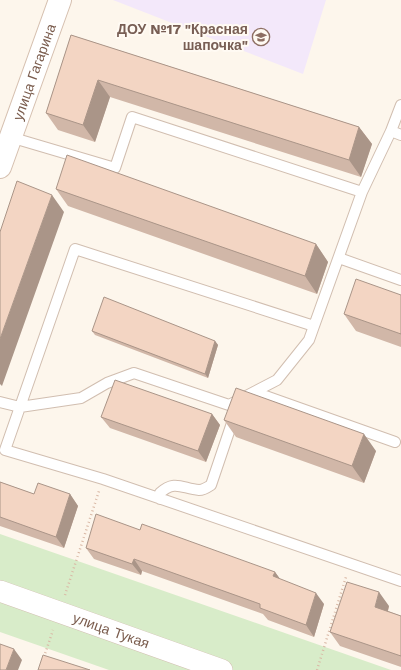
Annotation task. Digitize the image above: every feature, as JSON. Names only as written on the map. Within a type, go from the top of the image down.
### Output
[{"type":"street","name":"улица Гагарина","points":[[0,167],[60,0]]},
{"type":"street","name":"улица Тукая","points":[[0,591],[222,670]]},
{"type":"lane","points":[[0,402],[20,407],[81,398],[107,383],[134,373],[230,405],[277,380],[308,340],[362,192],[391,131],[401,105]]},
{"type":"lane","points":[[10,137],[115,168],[132,117],[362,192]]},
{"type":"lane","points":[[391,131],[401,135]]},
{"type":"lane","points":[[314,326],[75,249],[5,450],[103,479],[160,499],[180,509],[401,581]]},
{"type":"lane","points":[[339,258],[401,280]]},
{"type":"lane","points":[[254,392],[395,442]]},
{"type":"lane","points":[[160,499],[160,493],[167,486],[179,485],[201,490],[211,485],[240,400]]},
{"type":"path","points":[[42,663],[103,479]]},
{"type":"path","points":[[317,670],[350,565]]},
{"type":"shaded area","name":"ДОУ №17 \"Красная шапочка\"","points":[[113,0],[326,0],[303,74]]},
{"type":"green space","points":[[0,534],[391,670],[109,670],[0,632]]},
{"type":"building","points":[[71,35],[359,127],[349,160],[98,80],[83,125],[46,113]]},
{"type":"building","points":[[67,155],[316,244],[305,276],[56,189]]},
{"type":"building","points":[[17,181],[52,195],[0,339],[0,232]]},
{"type":"building","points":[[356,279],[401,295],[401,334],[344,314]]},
{"type":"building","points":[[104,297],[215,341],[205,374],[92,331]]},
{"type":"building","points":[[115,380],[212,414],[198,451],[101,417]]},
{"type":"building","points":[[236,388],[364,434],[352,466],[224,420]]},
{"type":"building","points":[[0,482],[34,494],[38,483],[70,494],[56,537],[0,517]]},
{"type":"building","points":[[96,514],[140,530],[142,524],[275,572],[273,576],[316,593],[306,625],[260,608],[260,604],[134,559],[132,564],[86,548]]},
{"type":"building","points":[[347,582],[379,592],[375,607],[401,616],[401,656],[330,632]]},
{"type":"building","points":[[0,644],[14,649],[6,670],[0,670]]},
{"type":"building","points":[[43,655],[90,670],[38,670]]},
{"type":"place","name":"ДОУ №17 \"Красная шапочка\"","points":[[261,37]]}]
